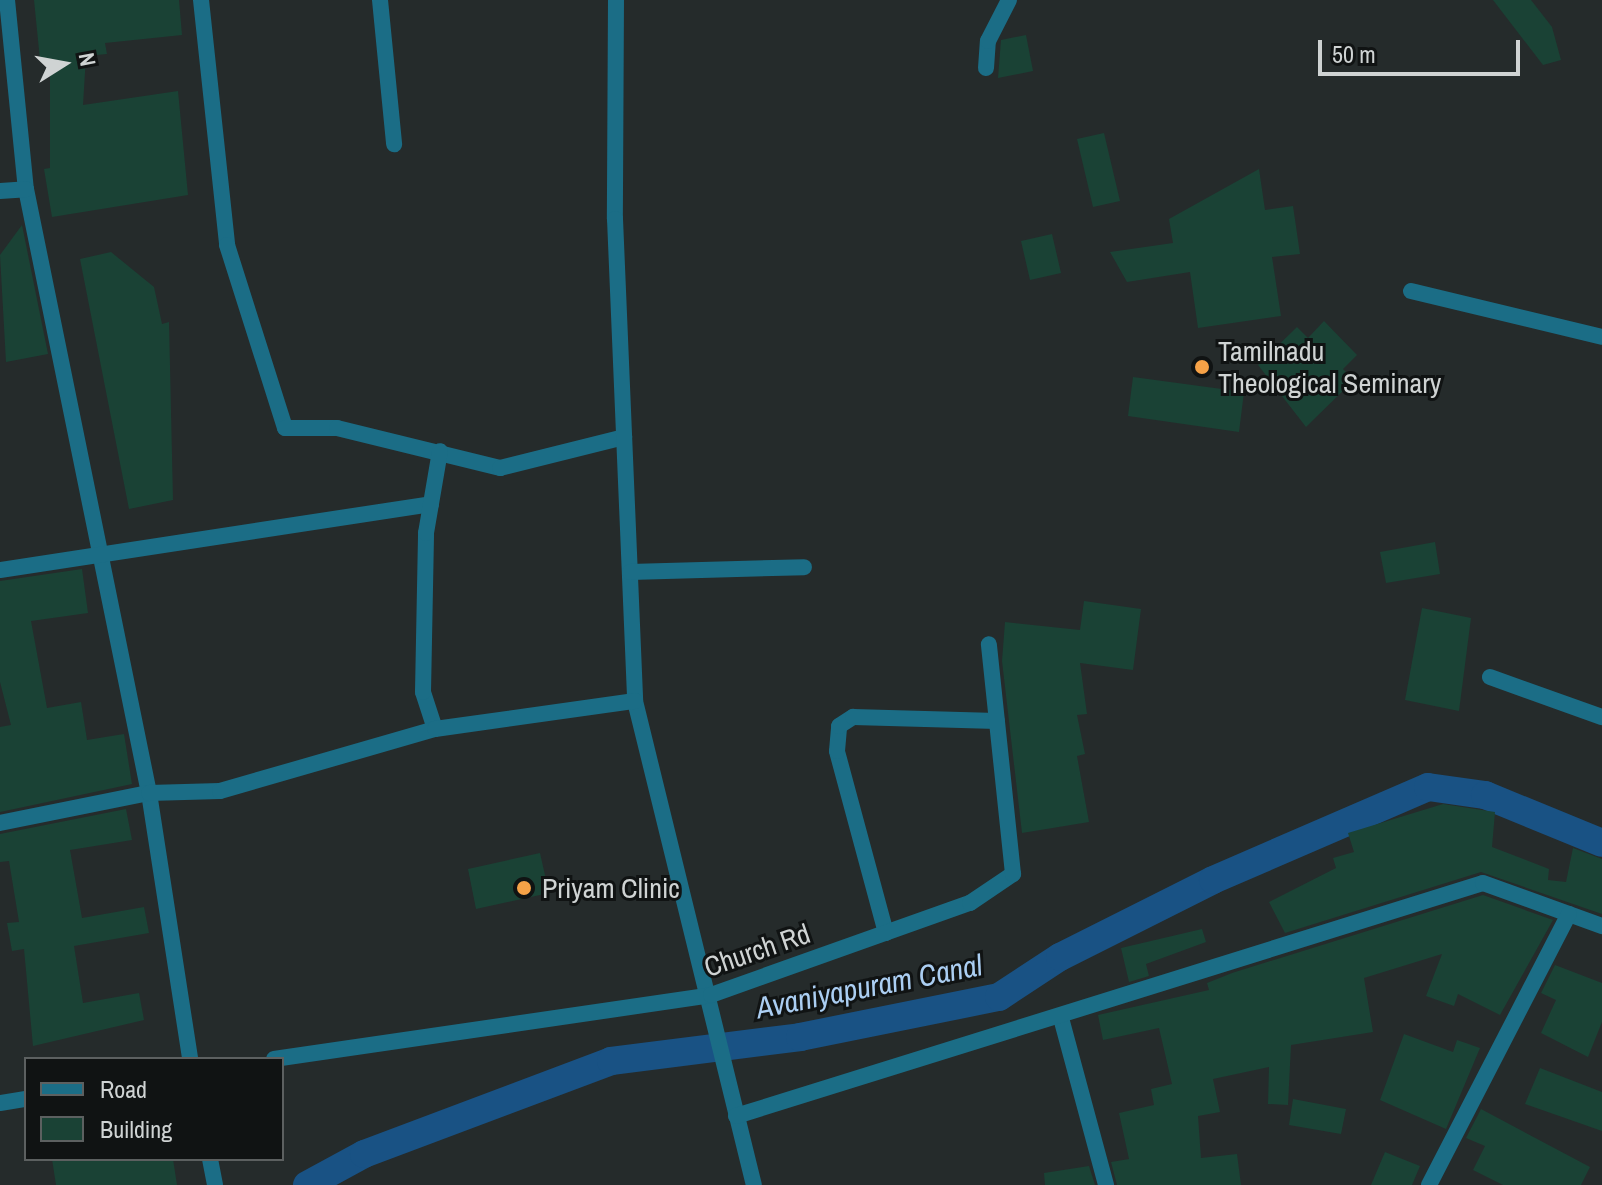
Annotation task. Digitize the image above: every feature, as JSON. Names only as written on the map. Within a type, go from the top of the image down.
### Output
[{"type":"street","points":[[7,0],[26,189],[94,553],[149,793],[190,1057]]},
{"type":"street","points":[[201,0],[227,245],[285,428],[337,428],[500,468],[624,437]]},
{"type":"street","points":[[380,0],[394,144]]},
{"type":"street","points":[[616,0],[624,437],[635,701],[720,1029],[736,1116],[754,1185]]},
{"type":"street","points":[[986,68],[988,41],[1009,0]]},
{"type":"street","points":[[0,191],[26,189]]},
{"type":"street","points":[[1411,291],[1602,337]]},
{"type":"street","points":[[435,729],[423,692],[431,504],[440,451]]},
{"type":"street","points":[[0,570],[94,553],[431,504]]},
{"type":"street","points":[[630,572],[804,567]]},
{"type":"street","name":"Church Rd","points":[[284,1058],[711,995],[970,903],[1013,874],[989,644]]},
{"type":"street","points":[[1490,677],[1602,717]]},
{"type":"street","points":[[0,823],[149,793],[220,791],[435,729],[635,701]]},
{"type":"street","points":[[886,933],[837,751],[839,726],[853,717],[997,721]]},
{"type":"street","points":[[736,1116],[1061,1018],[1483,883],[1602,926]]},
{"type":"street","points":[[1429,1185],[1569,914]]},
{"type":"street","points":[[1061,1018],[1106,1185]]},
{"type":"street","points":[[0,1103],[24,1099]]},
{"type":"street","points":[[210,1161],[215,1185]]},
{"type":"building","points":[[34,0],[179,0],[182,35],[105,43],[107,54],[86,56],[83,105],[178,91],[188,195],[52,217],[44,169],[50,168],[50,59],[40,60]]},
{"type":"building","points":[[1493,0],[1531,0],[1552,27],[1561,60],[1543,65]]},
{"type":"building","points":[[1026,35],[1033,71],[998,78],[1001,40]]},
{"type":"building","points":[[1104,133],[1120,201],[1093,207],[1077,139]]},
{"type":"building","points":[[1259,169],[1265,210],[1293,206],[1300,254],[1272,257],[1281,316],[1198,328],[1190,272],[1127,282],[1110,252],[1173,243],[1169,219]]},
{"type":"building","points":[[22,225],[48,354],[6,362],[0,255]]},
{"type":"building","points":[[1052,234],[1061,273],[1030,280],[1021,241]]},
{"type":"building","points":[[111,252],[154,287],[162,324],[169,322],[173,500],[129,509],[80,259]]},
{"type":"building","points":[[1324,321],[1357,355],[1343,369],[1354,380],[1306,427],[1258,365],[1297,327],[1308,338]]},
{"type":"building","points":[[1133,377],[1244,392],[1239,432],[1128,416]]},
{"type":"building","points":[[1435,542],[1440,574],[1386,583],[1380,552]]},
{"type":"building","points":[[82,569],[88,613],[31,621],[47,708],[81,702],[87,740],[124,734],[132,784],[0,812],[0,727],[11,725],[0,682],[0,581]]},
{"type":"building","points":[[1084,601],[1141,609],[1133,670],[1080,663],[1087,714],[1077,715],[1085,754],[1077,756],[1089,822],[1022,833],[1002,661],[1005,622],[1080,630]]},
{"type":"building","points":[[1422,608],[1471,618],[1459,711],[1405,700]]},
{"type":"building","points":[[1443,804],[1495,812],[1492,847],[1549,869],[1548,880],[1566,882],[1573,848],[1602,859],[1602,914],[1481,872],[1285,933],[1269,902],[1336,868],[1333,858],[1354,852],[1348,833]]},
{"type":"building","points":[[126,809],[132,840],[70,850],[82,918],[144,907],[149,933],[74,946],[83,1003],[139,993],[144,1020],[33,1046],[24,949],[12,951],[7,923],[19,922],[9,861],[0,862],[0,834]]},
{"type":"building","points":[[540,853],[549,893],[476,909],[468,869]]},
{"type":"building","points":[[1483,895],[1553,920],[1500,1015],[1458,994],[1454,1006],[1426,996],[1442,954],[1364,978],[1373,1032],[1291,1045],[1288,1105],[1268,1104],[1269,1067],[1213,1079],[1220,1112],[1198,1116],[1201,1158],[1237,1154],[1241,1185],[1117,1185],[1111,1162],[1129,1159],[1119,1113],[1154,1105],[1151,1089],[1172,1084],[1159,1028],[1103,1040],[1098,1015],[1209,990],[1207,983],[1232,973]]},
{"type":"building","points":[[1202,929],[1206,942],[1146,964],[1149,976],[1129,982],[1121,948]]},
{"type":"building","points":[[1555,965],[1602,983],[1602,1022],[1588,1057],[1541,1033],[1556,1000],[1541,993]]},
{"type":"building","points":[[1404,1034],[1453,1052],[1457,1040],[1480,1048],[1446,1129],[1380,1100]]},
{"type":"building","points":[[1540,1068],[1602,1092],[1602,1131],[1525,1104]]},
{"type":"building","points":[[1293,1099],[1346,1109],[1341,1134],[1289,1125]]},
{"type":"building","points":[[1481,1109],[1590,1167],[1581,1185],[1503,1185],[1473,1170],[1485,1146],[1466,1138]]},
{"type":"building","points":[[1385,1152],[1420,1166],[1412,1185],[1371,1185]]},
{"type":"building","points":[[52,1161],[173,1161],[177,1185],[56,1185]]},
{"type":"building","points":[[1089,1166],[1095,1185],[1045,1185],[1044,1173]]},
{"type":"waterway","name":"Avaniyapuram Canal","points":[[307,1185],[364,1154],[611,1061],[800,1037],[999,997],[1060,957],[1213,880],[1428,787],[1485,795],[1602,843]]},
{"type":"place","name":"Tamilnadu Theological Seminary","points":[[1202,367]]},
{"type":"place","name":"Priyam Clinic","points":[[524,888]]}]
